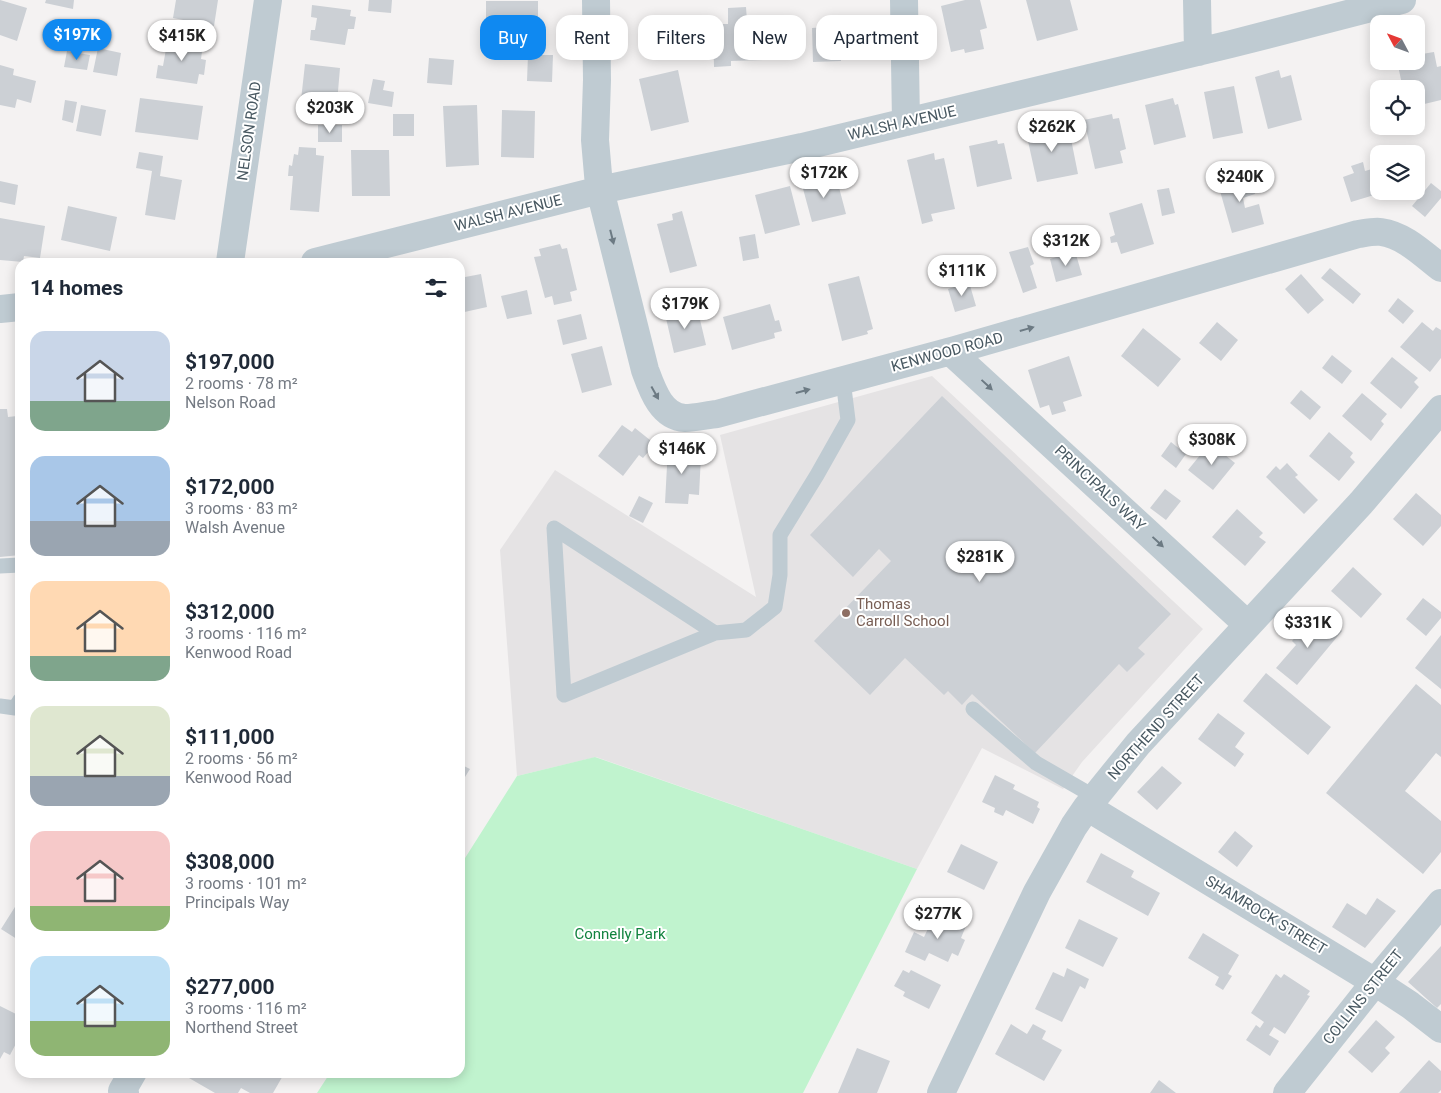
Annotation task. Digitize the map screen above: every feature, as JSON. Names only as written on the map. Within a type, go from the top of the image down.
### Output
[{"type":"street","name":"NELSON ROAD","points":[[231,258],[268,0]]},
{"type":"street","name":"KENWOOD ROAD","points":[[596,0],[597,80],[595,140],[600,190],[645,370],[661,404],[670,414],[685,418],[717,414],[951,352],[1358,234],[1380,232],[1396,236],[1416,248],[1441,268]]},
{"type":"street","points":[[904,0],[906,122]]},
{"type":"street","points":[[1197,0],[1198,52]]},
{"type":"street","name":"WALSH AVENUE","points":[[331,258],[600,190],[802,147],[1198,52],[1402,0]]},
{"type":"street","points":[[0,309],[15,308]]},
{"type":"street","name":"PRINCIPALS WAY","points":[[951,352],[1248,625]]},
{"type":"street","name":"NORTHEND STREET","points":[[941,1093],[1037,892],[1074,826],[1091,802],[1138,744],[1361,503],[1441,409]]},
{"type":"street","name":"SHAMROCK STREET","points":[[1091,802],[1375,982],[1410,1005],[1441,1029]]},
{"type":"street","name":"COLLINS STREET","points":[[1287,1093],[1375,982],[1441,903]]},
{"type":"lane","points":[[715,633],[554,528],[564,695],[715,633],[746,630],[775,607],[780,575],[780,535],[848,420],[843,380]]},
{"type":"lane","points":[[0,566],[15,565]]},
{"type":"lane","points":[[0,706],[15,708]]},
{"type":"lane","points":[[973,709],[1036,762],[1091,802]]},
{"type":"shaded area","name":"Thomas Carroll School","points":[[932,376],[1203,629],[1082,762],[1063,789],[982,748],[917,869],[596,757],[517,776],[500,550],[555,470],[756,597],[720,435]]},
{"type":"green space","name":"Connelly Park","points":[[595,757],[917,869],[803,1093],[317,1093],[327,1078],[465,1078],[465,858],[517,776]]},
{"type":"building","points":[[0,0],[27,8],[17,41],[0,35]]},
{"type":"building","points":[[46,0],[74,0],[73,9],[45,3]]},
{"type":"building","points":[[176,0],[218,0],[214,26],[173,18]]},
{"type":"building","points":[[369,0],[392,0],[391,13],[368,11]]},
{"type":"building","points":[[965,0],[980,0],[987,28],[980,30],[984,49],[965,53],[964,49],[951,52],[941,6]]},
{"type":"building","points":[[1026,0],[1070,0],[1078,30],[1037,41]]},
{"type":"building","points":[[486,1],[538,1],[538,15],[486,15]]},
{"type":"building","points":[[312,5],[351,10],[350,16],[356,17],[354,29],[348,29],[345,45],[310,40],[311,30],[315,30],[317,18],[311,17]]},
{"type":"building","points":[[746,7],[747,15],[734,15],[734,60],[763,60],[731,61],[731,66],[714,67],[714,60],[724,60],[724,24],[728,24],[728,8]]},
{"type":"building","points":[[812,28],[816,28],[816,60],[841,61],[813,62]]},
{"type":"building","points":[[162,38],[203,44],[201,59],[206,60],[204,75],[199,74],[197,84],[156,78],[158,65],[163,66],[166,49],[160,48]]},
{"type":"building","points":[[98,48],[121,53],[117,76],[93,72]]},
{"type":"building","points":[[67,51],[90,55],[87,70],[64,67]]},
{"type":"building","points":[[1434,52],[1437,67],[1441,66],[1441,100],[1425,104],[1425,80],[1401,80],[1399,70],[1425,70],[1425,54]]},
{"type":"building","points":[[546,55],[553,55],[552,82],[527,81],[528,60],[546,60]]},
{"type":"building","points":[[429,58],[454,60],[452,85],[427,83]]},
{"type":"building","points":[[305,64],[340,68],[337,103],[301,100]]},
{"type":"building","points":[[0,65],[14,69],[13,75],[36,81],[31,103],[17,99],[15,108],[0,105]]},
{"type":"building","points":[[678,70],[689,122],[651,131],[639,79]]},
{"type":"building","points":[[1279,70],[1281,78],[1291,75],[1302,120],[1268,129],[1255,77]]},
{"type":"building","points":[[373,79],[385,81],[383,90],[394,92],[392,107],[368,103]]},
{"type":"building","points":[[1234,86],[1243,133],[1213,139],[1204,92]]},
{"type":"building","points":[[140,98],[203,106],[198,140],[135,132]]},
{"type":"building","points":[[1173,98],[1175,105],[1178,104],[1186,137],[1154,145],[1145,105]]},
{"type":"building","points":[[65,100],[77,102],[73,123],[62,120]]},
{"type":"building","points":[[81,105],[106,110],[101,136],[76,131]]},
{"type":"building","points":[[477,105],[479,165],[446,167],[443,106]]},
{"type":"building","points":[[502,110],[535,111],[534,158],[501,157]]},
{"type":"building","points":[[393,114],[414,114],[414,136],[393,136]]},
{"type":"building","points":[[1112,114],[1113,119],[1119,118],[1126,149],[1120,151],[1123,163],[1095,169],[1084,120]]},
{"type":"building","points":[[1068,124],[1078,174],[1037,182],[1026,132]]},
{"type":"building","points":[[318,125],[342,125],[342,142],[318,142]]},
{"type":"building","points":[[997,140],[998,144],[1004,143],[1012,179],[977,187],[969,146]]},
{"type":"building","points":[[299,147],[316,148],[316,155],[324,156],[319,212],[290,210],[293,176],[288,176],[289,165],[292,166],[294,154],[298,155]]},
{"type":"building","points":[[351,150],[389,150],[390,196],[352,196]]},
{"type":"building","points":[[139,152],[163,156],[160,176],[182,180],[175,220],[145,215],[152,171],[136,168]]},
{"type":"building","points":[[934,153],[935,160],[944,158],[955,209],[931,214],[933,221],[922,224],[907,160]]},
{"type":"building","points":[[1363,162],[1365,171],[1370,170],[1370,196],[1351,202],[1343,177],[1354,173],[1351,166]]},
{"type":"building","points":[[1249,171],[1255,194],[1243,198],[1245,208],[1259,204],[1264,224],[1232,233],[1218,184],[1232,181],[1231,176]]},
{"type":"building","points":[[836,176],[846,214],[812,222],[802,185]]},
{"type":"building","points":[[0,181],[18,185],[15,205],[0,202]]},
{"type":"building","points":[[1431,183],[1441,191],[1441,198],[1425,217],[1412,206],[1417,200],[1425,200],[1425,190]]},
{"type":"building","points":[[790,186],[800,225],[765,234],[755,195]]},
{"type":"building","points":[[1169,188],[1175,213],[1162,216],[1157,190]]},
{"type":"building","points":[[1142,203],[1154,244],[1121,254],[1117,242],[1111,243],[1110,237],[1115,235],[1109,213]]},
{"type":"building","points":[[68,206],[117,217],[110,251],[61,240]]},
{"type":"building","points":[[682,211],[697,266],[670,273],[657,224],[673,220],[672,214]]},
{"type":"building","points":[[0,218],[45,226],[40,258],[24,256],[24,258],[15,258],[15,261],[0,260]]},
{"type":"building","points":[[1057,227],[1060,247],[1048,249],[1045,229]]},
{"type":"building","points":[[755,234],[759,258],[743,261],[739,237]]},
{"type":"building","points":[[560,244],[562,249],[567,248],[577,290],[570,292],[572,301],[554,305],[552,296],[545,298],[534,257],[541,256],[539,249]]},
{"type":"building","points":[[1028,247],[1034,264],[1030,266],[1037,288],[1023,293],[1009,252]]},
{"type":"building","points":[[1075,251],[1082,275],[1056,282],[1050,259]]},
{"type":"building","points":[[1330,268],[1361,294],[1353,304],[1321,278]]},
{"type":"building","points":[[481,274],[487,307],[465,312],[465,277]]},
{"type":"building","points":[[1301,274],[1324,300],[1308,314],[1285,289]]},
{"type":"building","points":[[859,276],[873,329],[867,331],[868,334],[842,341],[828,284]]},
{"type":"building","points":[[969,282],[976,306],[955,312],[948,289]]},
{"type":"building","points":[[527,290],[532,314],[507,319],[501,296]]},
{"type":"building","points":[[1398,298],[1414,311],[1403,324],[1388,311]]},
{"type":"building","points":[[770,304],[775,321],[779,320],[782,331],[774,333],[775,338],[732,350],[723,317]]},
{"type":"building","points":[[697,307],[706,345],[674,353],[665,314]]},
{"type":"building","points":[[581,314],[587,339],[563,345],[557,320]]},
{"type":"building","points":[[1217,322],[1238,340],[1221,361],[1199,343]]},
{"type":"building","points":[[1422,322],[1433,331],[1436,327],[1441,330],[1441,358],[1430,372],[1400,347]]},
{"type":"building","points":[[1143,328],[1181,359],[1158,387],[1121,356]]},
{"type":"building","points":[[602,346],[612,385],[582,393],[571,354]]},
{"type":"building","points":[[1332,355],[1352,371],[1342,384],[1322,368]]},
{"type":"building","points":[[1069,356],[1082,396],[1063,402],[1066,411],[1052,415],[1049,405],[1040,408],[1028,370]]},
{"type":"building","points":[[1392,357],[1418,378],[1414,382],[1419,387],[1401,409],[1370,383]]},
{"type":"building","points":[[1301,390],[1321,407],[1310,420],[1290,403]]},
{"type":"building","points":[[1362,393],[1387,414],[1381,421],[1384,424],[1371,441],[1342,416]]},
{"type":"building","points":[[942,396],[1171,614],[1138,648],[1145,654],[1127,672],[1119,664],[1035,753],[972,694],[962,705],[948,691],[944,695],[905,658],[870,695],[814,641],[891,561],[879,549],[853,577],[810,535]]},
{"type":"building","points":[[0,409],[7,409],[8,417],[15,416],[15,556],[0,557]]},
{"type":"building","points":[[622,425],[632,432],[635,428],[655,444],[643,458],[639,455],[623,476],[598,456]]},
{"type":"building","points":[[1329,432],[1353,453],[1350,457],[1355,462],[1339,481],[1309,456]]},
{"type":"building","points":[[1171,442],[1186,454],[1176,468],[1161,456]]},
{"type":"building","points":[[1210,443],[1235,463],[1213,490],[1188,470]]},
{"type":"building","points":[[668,447],[697,449],[697,456],[701,456],[699,495],[689,494],[688,504],[665,503]]},
{"type":"building","points":[[1287,463],[1298,475],[1295,477],[1318,500],[1304,514],[1266,477],[1276,466],[1280,470]]},
{"type":"building","points":[[1165,489],[1181,501],[1166,520],[1150,508]]},
{"type":"building","points":[[1416,493],[1441,515],[1441,526],[1423,546],[1393,519]]},
{"type":"building","points":[[639,496],[653,503],[643,523],[629,516]]},
{"type":"building","points":[[1237,509],[1263,533],[1259,537],[1266,542],[1245,566],[1212,537]]},
{"type":"building","points":[[1353,567],[1382,594],[1361,618],[1331,591]]},
{"type":"building","points":[[1423,598],[1441,612],[1441,618],[1426,636],[1406,619]]},
{"type":"building","points":[[1332,622],[1342,631],[1297,685],[1276,668],[1296,645],[1292,641],[1307,623]]},
{"type":"building","points":[[1441,635],[1441,689],[1415,668]]},
{"type":"building","points":[[1266,673],[1331,727],[1308,755],[1243,701]]},
{"type":"building","points":[[1416,684],[1441,705],[1441,757],[1436,753],[1405,791],[1441,821],[1441,852],[1423,874],[1326,793]]},
{"type":"building","points":[[1218,713],[1245,733],[1235,747],[1244,754],[1235,767],[1198,739]]},
{"type":"building","points":[[465,766],[470,769],[465,777]]},
{"type":"building","points":[[1162,766],[1182,783],[1157,810],[1137,792]]},
{"type":"building","points":[[995,775],[1015,785],[1013,789],[1039,802],[1037,807],[1040,809],[1033,824],[1006,810],[1003,816],[994,812],[995,808],[982,802]]},
{"type":"building","points":[[1235,831],[1253,846],[1237,867],[1218,852]]},
{"type":"building","points":[[961,844],[998,862],[984,890],[947,872]]},
{"type":"building","points":[[1101,853],[1134,871],[1131,877],[1160,893],[1148,916],[1086,882]]},
{"type":"building","points":[[1377,898],[1396,911],[1365,948],[1332,927],[1347,903],[1366,915]]},
{"type":"building","points":[[15,907],[15,938],[1,929]]},
{"type":"building","points":[[936,912],[966,926],[961,938],[965,940],[958,956],[952,953],[948,962],[929,953],[925,961],[905,952],[914,932],[924,937]]},
{"type":"building","points":[[1079,919],[1118,938],[1103,967],[1065,948]]},
{"type":"building","points":[[1203,933],[1239,955],[1228,974],[1232,976],[1223,990],[1215,985],[1219,977],[1188,958]]},
{"type":"building","points":[[1441,946],[1441,1004],[1437,1008],[1408,982]]},
{"type":"building","points":[[1067,968],[1089,979],[1085,989],[1080,986],[1062,1022],[1035,1009],[1053,972],[1064,977]]},
{"type":"building","points":[[903,970],[909,973],[911,970],[941,985],[929,1009],[903,996],[905,992],[894,986]]},
{"type":"building","points":[[1276,974],[1281,978],[1284,974],[1310,991],[1307,995],[1310,996],[1285,1034],[1274,1027],[1269,1035],[1279,1041],[1270,1056],[1246,1040],[1256,1025],[1260,1028],[1264,1022],[1251,1013]]},
{"type":"building","points":[[0,1006],[15,1014],[15,1046],[10,1055],[4,1052],[0,1059]]},
{"type":"building","points":[[1376,1020],[1395,1037],[1385,1048],[1390,1053],[1372,1073],[1348,1052]]},
{"type":"building","points":[[1011,1024],[1027,1034],[1033,1024],[1046,1031],[1042,1039],[1062,1050],[1044,1081],[995,1054]]},
{"type":"building","points":[[857,1048],[890,1061],[877,1093],[838,1093]]},
{"type":"building","points":[[1429,1060],[1441,1071],[1441,1090],[1438,1093],[1399,1093]]},
{"type":"building","points":[[189,1078],[282,1078],[273,1093],[250,1093],[241,1088],[238,1093],[215,1093]]},
{"type":"building","points":[[1159,1080],[1176,1093],[1150,1093]]},
{"type":"place","name":"Thomas Carroll School","points":[[846,613]]}]
